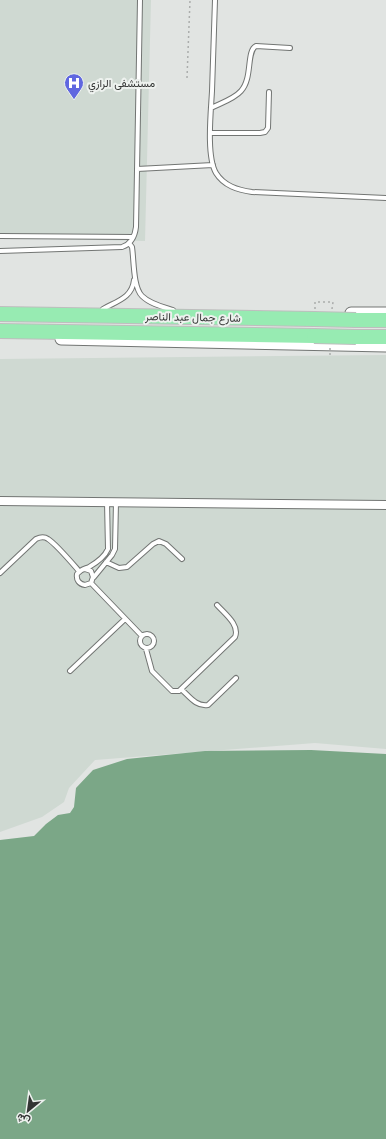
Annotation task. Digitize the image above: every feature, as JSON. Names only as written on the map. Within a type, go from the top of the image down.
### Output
[{"type":"highway","name":"شارع جمال عبد الناصر","points":[[0,314],[386,320]]},
{"type":"highway","name":"شارع جمال عبد الناصر","points":[[0,331],[386,338]]},
{"type":"main road","points":[[0,308],[386,313]]},
{"type":"main road","points":[[0,338],[386,346]]},
{"type":"street","points":[[0,501],[386,505]]},
{"type":"lane","points":[[0,251],[122,247],[129,243],[134,237],[136,226],[140,0]]},
{"type":"lane","points":[[215,0],[210,133],[213,165],[222,181],[241,190],[386,198]]},
{"type":"lane","points":[[211,108],[237,95],[245,87],[249,76],[251,51],[254,47],[290,48]]},
{"type":"lane","points":[[210,133],[265,132],[268,128],[269,92]]},
{"type":"lane","points":[[137,169],[213,165]]},
{"type":"lane","points":[[0,236],[134,237]]},
{"type":"lane","points":[[129,243],[132,247],[137,288],[142,296],[152,302],[173,310]]},
{"type":"lane","points":[[103,309],[130,294],[135,275]]},
{"type":"lane","points":[[79,571],[94,563],[105,554],[108,548],[107,502]]},
{"type":"lane","points":[[91,583],[93,577],[112,555],[115,549],[116,502]]},
{"type":"lane","points":[[0,573],[40,537],[44,537],[51,541],[79,571]]},
{"type":"lane","points":[[106,562],[119,568],[127,567],[153,544],[159,541],[166,544],[182,559]]},
{"type":"lane","points":[[85,569],[91,571],[93,577]]},
{"type":"lane","points":[[79,571],[77,577],[79,583],[85,585],[91,583]]},
{"type":"lane","points":[[91,583],[142,636]]},
{"type":"lane","points":[[142,636],[140,638],[140,644],[146,649],[150,667],[172,691],[176,692],[181,689],[235,637],[237,633],[235,625],[217,605]]},
{"type":"lane","points":[[70,671],[125,619]]},
{"type":"lane","points":[[142,636],[144,634],[150,635],[154,639],[153,645],[146,649]]},
{"type":"lane","points":[[181,689],[196,703],[204,706],[208,705],[236,678]]},
{"type":"path","points":[[187,78],[190,0]]},
{"type":"path","points":[[316,302],[333,302]]},
{"type":"shaded area","name":"مستشفى الرازي","points":[[0,0],[151,0],[145,241],[0,238]]},
{"type":"shaded area","points":[[386,355],[386,749],[315,743],[95,760],[69,788],[64,802],[42,817],[0,832],[0,359]]},
{"type":"shaded area","points":[[311,750],[386,754],[386,1139],[0,1139],[0,840],[34,836],[58,815],[70,813],[74,807],[76,788],[93,770],[127,759],[205,751]]},
{"type":"place","name":"مستشفى الرازي","points":[[74,100]]}]
